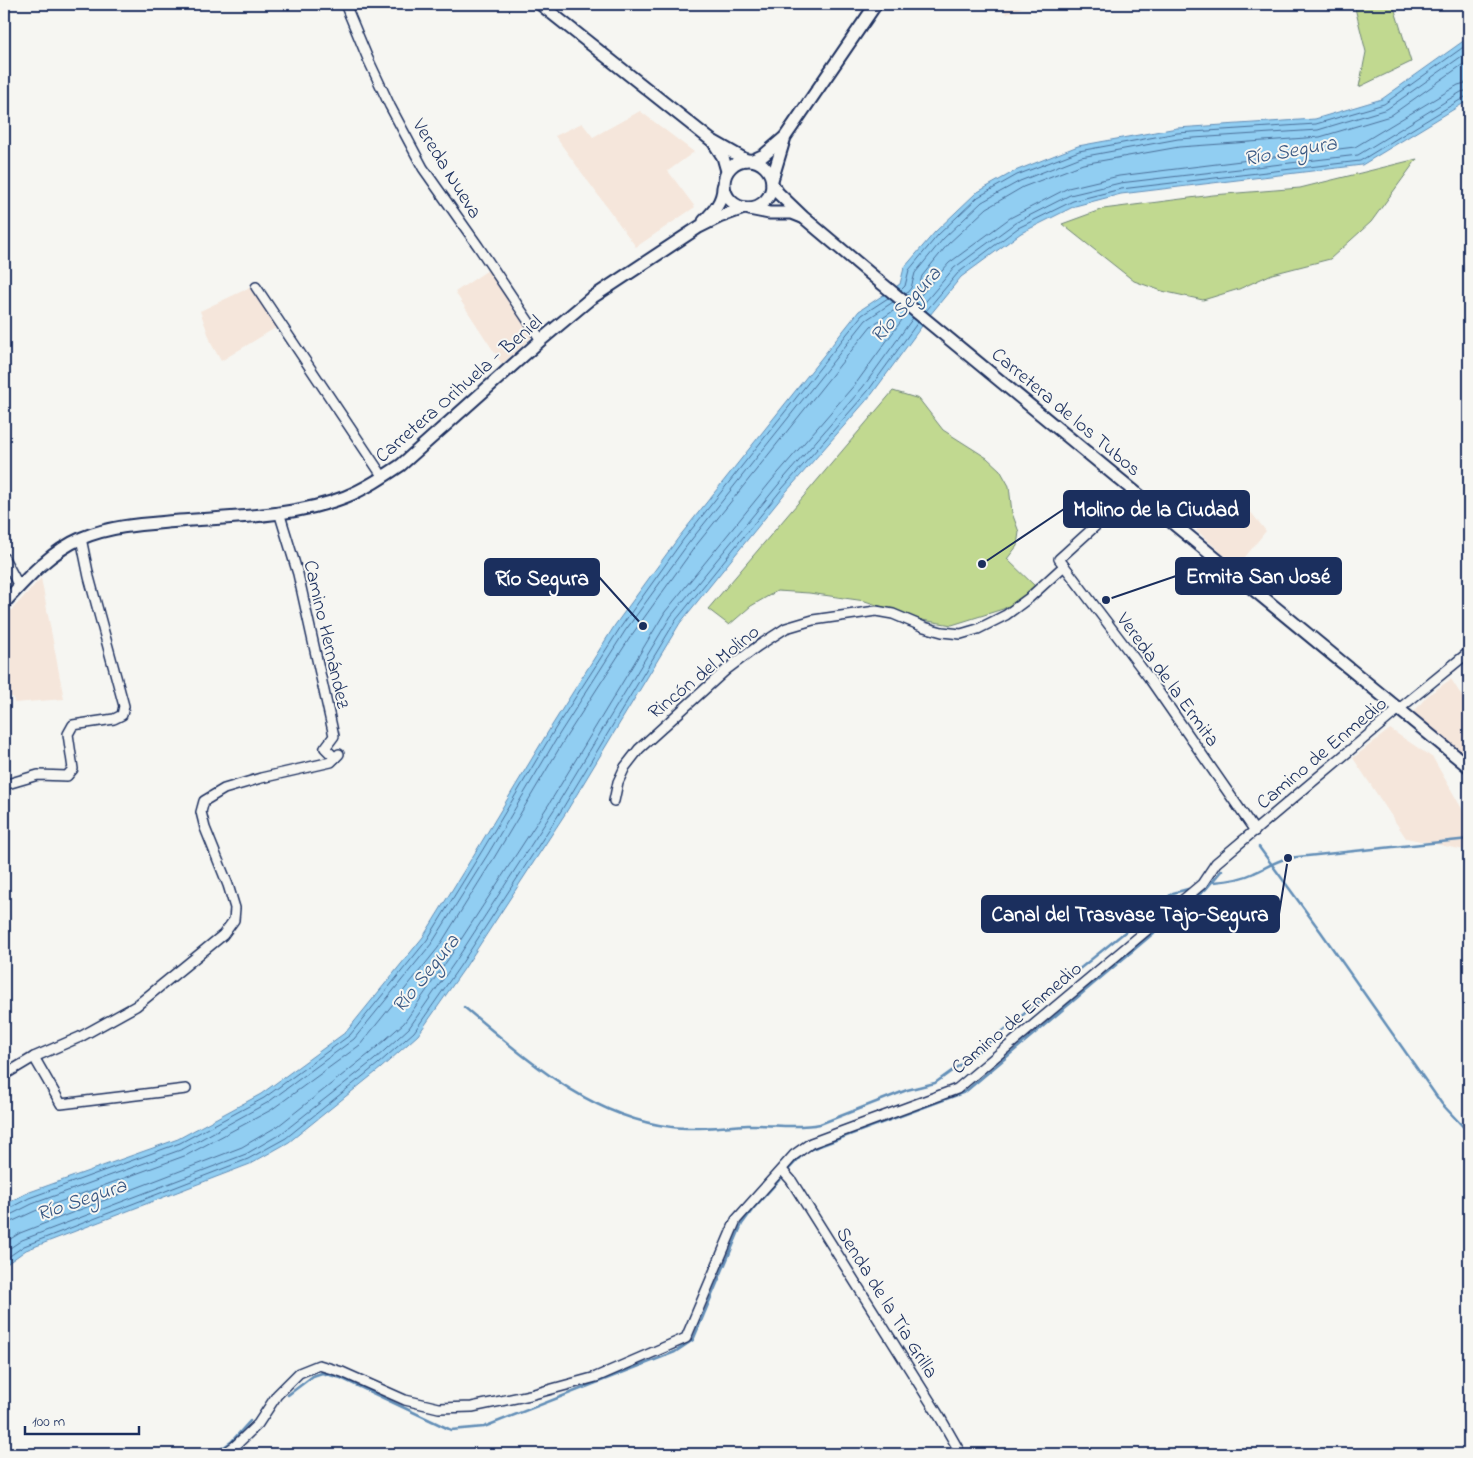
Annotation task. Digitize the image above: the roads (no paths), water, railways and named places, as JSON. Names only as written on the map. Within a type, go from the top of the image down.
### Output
[{"type":"main road","points":[[540,4],[711,140],[766,168],[770,173],[772,182]]},
{"type":"main road","points":[[803,217],[792,213],[769,213],[736,206],[725,194],[723,187],[724,178],[727,171],[737,162],[764,155],[785,137],[876,4]]},
{"type":"main road","points":[[746,209],[763,203],[770,195],[785,137]]},
{"type":"main road","points":[[711,140],[723,157],[727,171]]},
{"type":"main road","name":"Carretera de los Tubos","points":[[772,182],[778,193],[803,217],[880,282],[1469,767]]},
{"type":"main road","name":"Carretera Orihuela - Beniel","points":[[699,227],[722,199],[723,187]]},
{"type":"main road","name":"Carretera Orihuela - Beniel","points":[[4,604],[19,586],[61,550],[81,538],[96,533],[124,526],[305,509],[358,492],[401,465],[541,340],[590,299],[699,227],[719,217],[746,209]]},
{"type":"street","name":"Vereda Nueva","points":[[345,4],[371,67],[423,168],[541,340]]},
{"type":"street","points":[[256,287],[383,478]]},
{"type":"street","points":[[1064,566],[1058,559],[1134,492]]},
{"type":"street","name":"Camino Hernández","points":[[34,1058],[80,1037],[136,1006],[223,935],[234,920],[234,908],[228,885],[205,828],[201,812],[204,801],[224,788],[331,762],[337,756],[325,748],[334,736],[298,574],[280,512]]},
{"type":"street","points":[[4,785],[38,775],[67,776],[73,769],[68,734],[73,725],[114,719],[122,715],[124,706],[89,577],[81,538]]},
{"type":"street","points":[[4,558],[19,586]]},
{"type":"street","name":"Rincón del Molino","points":[[614,801],[618,782],[625,767],[639,748],[726,670],[786,628],[813,620],[876,611],[893,614],[924,627],[942,632],[961,634],[978,629],[1006,615],[1029,598],[1064,566]]},
{"type":"street","name":"Vereda de la Ermita","points":[[1064,566],[1149,678],[1255,831]]},
{"type":"street","name":"Camino de Enmedio","points":[[224,1454],[258,1424],[277,1395],[299,1373],[319,1365],[342,1372],[405,1400],[439,1408],[472,1407],[530,1395],[596,1377],[686,1338],[736,1220],[794,1155],[811,1143],[957,1089],[1202,884],[1216,863],[1399,708],[1469,652]]},
{"type":"street","points":[[4,1075],[34,1058],[61,1104],[186,1089]]},
{"type":"street","name":"Senda de la Tía Grilla","points":[[782,1170],[791,1180],[961,1454]]},
{"type":"water","points":[[1469,37],[1469,100],[1362,165],[1121,194],[1075,206],[1021,233],[961,277],[930,315],[872,394],[786,492],[680,623],[565,814],[464,969],[418,1035],[381,1068],[289,1142],[250,1164],[26,1250],[4,1266],[4,1205],[27,1193],[178,1139],[261,1094],[346,1032],[423,937],[615,625],[679,537],[859,311],[900,284],[904,268],[935,232],[976,193],[1015,171],[1078,146],[1177,128],[1315,119],[1382,99]]},
{"type":"waterway","points":[[1214,882],[1245,877],[1288,858],[1469,839]]},
{"type":"waterway","points":[[1259,847],[1442,1104],[1469,1133]]},
{"type":"waterway","points":[[788,1170],[806,1151],[965,1092],[1206,889],[1222,870]]},
{"type":"waterway","points":[[464,1007],[535,1065],[560,1082],[586,1098],[613,1111],[641,1121],[672,1127],[691,1128],[820,1124],[907,1090],[935,1083],[971,1057],[1173,893],[1188,889]]},
{"type":"waterway","points":[[288,1395],[313,1376],[322,1373],[341,1378],[451,1430],[484,1427],[675,1352],[693,1340],[742,1224],[782,1177]]},
{"type":"waterway","points":[[214,1454],[231,1442],[250,1421]]},
{"type":"place","name":"Molino de la Ciudad","points":[[982,564]]},
{"type":"place","name":"Ermita San José","points":[[1106,600]]},
{"type":"place","name":"Río Segura","points":[[643,626]]},
{"type":"place","name":"Canal del Trasvase Tajo-Segura","points":[[1288,858]]}]
